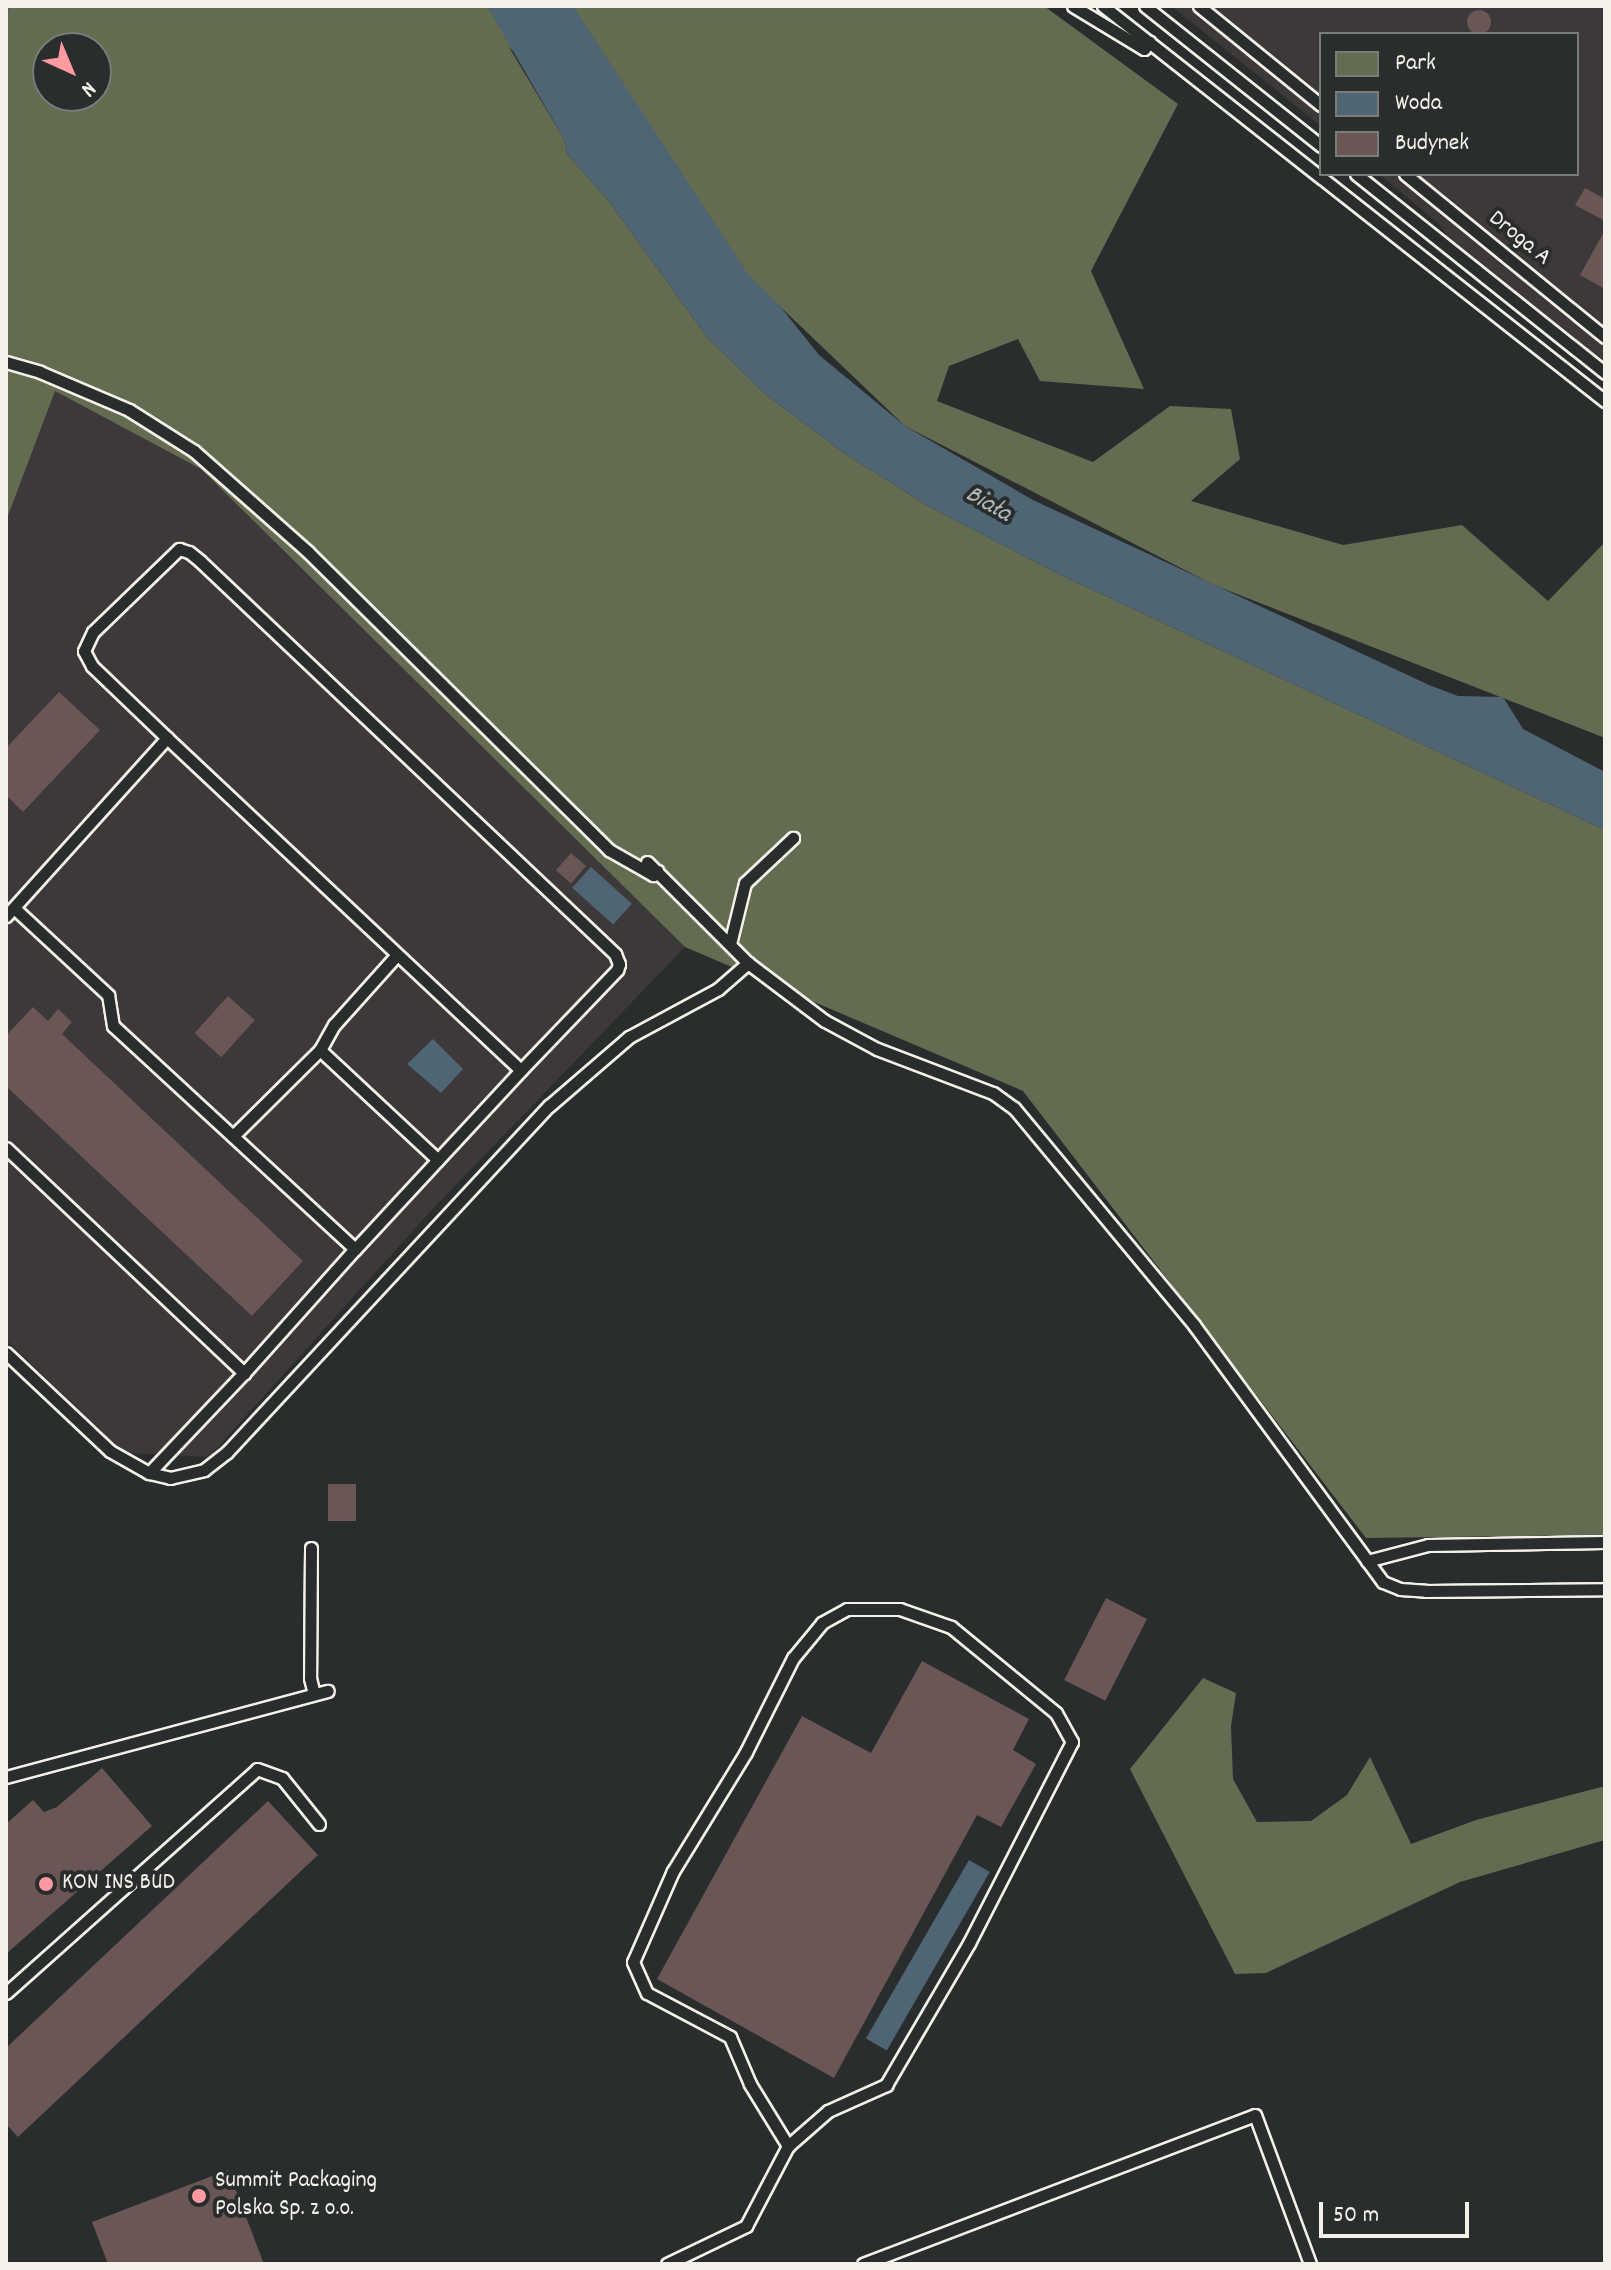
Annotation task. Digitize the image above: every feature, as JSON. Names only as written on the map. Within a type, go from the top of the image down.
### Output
[{"type":"lane","points":[[1073,6],[1144,49],[1149,42]]},
{"type":"lane","points":[[1103,6],[1319,176]]},
{"type":"lane","points":[[1145,6],[1319,144]]},
{"type":"lane","points":[[1199,6],[1319,103]]},
{"type":"lane","points":[[1319,176],[1605,401]]},
{"type":"lane","points":[[1359,176],[1605,373]]},
{"type":"lane","name":"Droga A","points":[[1407,176],[1605,337]]},
{"type":"lane","points":[[6,362],[40,372],[129,410],[194,451],[308,552],[609,850],[653,875],[657,871]]},
{"type":"lane","points":[[149,1473],[617,970],[619,964],[615,954],[200,561],[179,549],[93,632],[84,651],[92,666],[396,956],[521,1070]]},
{"type":"lane","points":[[167,738],[10,912],[108,995],[113,1026],[355,1249]]},
{"type":"lane","points":[[730,944],[745,883],[793,838]]},
{"type":"lane","points":[[647,862],[748,963],[825,1021],[877,1049],[993,1093],[1014,1108],[1194,1325],[1383,1582],[1400,1589],[1605,1589]]},
{"type":"lane","points":[[233,1136],[320,1050],[334,1025],[396,956]]},
{"type":"lane","points":[[6,1353],[110,1451],[149,1473],[170,1478],[204,1470],[227,1452],[549,1106],[629,1037],[718,989],[748,963]]},
{"type":"lane","points":[[320,1050],[438,1160]]},
{"type":"lane","points":[[6,1148],[244,1373]]},
{"type":"lane","points":[[1367,1561],[1428,1545],[1605,1542]]},
{"type":"lane","points":[[311,1548],[310,1678],[314,1694]]},
{"type":"lane","points":[[1400,1550],[1401,1556],[1412,1557]]},
{"type":"lane","points":[[667,2264],[746,2226],[788,2146],[828,2111],[886,2085],[969,1943],[1072,1742],[1056,1713],[951,1627],[900,1609],[847,1609],[822,1623],[793,1658],[746,1752],[673,1871],[633,1962],[647,1993],[730,2037],[750,2084],[788,2146]]},
{"type":"lane","points":[[6,1777],[328,1691]]},
{"type":"lane","points":[[6,1993],[257,1769],[282,1778],[319,1824]]},
{"type":"lane","points":[[863,2264],[1255,2115],[1310,2264]]},
{"type":"shaded area","points":[[1171,6],[1605,6],[1605,362],[1449,239],[1440,225],[1381,176],[1579,176],[1579,32],[1319,32],[1319,124]]},
{"type":"shaded area","points":[[55,390],[201,469],[685,947],[428,1214],[209,1457],[125,1453],[6,1340],[6,521]]},
{"type":"green space","points":[[6,6],[1044,6],[1178,104],[1091,271],[1144,389],[1040,381],[1018,339],[949,366],[937,401],[1093,462],[1170,406],[1231,409],[1240,459],[1191,501],[1343,545],[1462,525],[1548,601],[1605,542],[1605,738],[1214,585],[905,426],[509,47],[564,139],[567,154],[608,200],[707,337],[765,394],[844,453],[928,506],[1061,575],[1605,830],[1605,1535],[1366,1538],[1023,1091],[685,947],[201,469],[55,391],[6,521]]},
{"type":"green space","points":[[1203,1678],[1236,1693],[1231,1726],[1233,1779],[1257,1822],[1311,1821],[1347,1795],[1370,1757],[1411,1844],[1476,1820],[1605,1786],[1605,1840],[1460,1882],[1266,1973],[1235,1974],[1130,1769]]},
{"type":"water","name":"Biała","points":[[487,6],[573,6],[749,276],[779,305],[819,355],[905,426],[1033,500],[1429,685],[1458,696],[1503,697],[1523,729],[1605,772],[1605,830],[1061,575],[928,506],[844,453],[765,394],[707,337],[608,200],[567,154],[564,139]]},
{"type":"water","points":[[591,867],[632,904],[613,925],[572,888]]},
{"type":"water","points":[[433,1039],[463,1069],[441,1093],[407,1064]]},
{"type":"water","points":[[969,1860],[990,1872],[887,2050],[866,2038]]},
{"type":"building","points":[[1474,11],[1484,11],[1490,17],[1490,27],[1485,32],[1473,32],[1468,27],[1468,17]]},
{"type":"building","points":[[1585,188],[1605,199],[1605,221],[1575,205]]},
{"type":"building","points":[[1605,230],[1605,289],[1580,275]]},
{"type":"building","points":[[59,692],[100,730],[23,812],[6,795],[6,748]]},
{"type":"building","points":[[571,853],[586,866],[571,883],[556,870]]},
{"type":"building","points":[[228,996],[255,1020],[221,1057],[195,1033]]},
{"type":"building","points":[[33,1007],[48,1021],[58,1009],[72,1022],[62,1034],[303,1261],[252,1316],[6,1086],[6,1036]]},
{"type":"building","points":[[328,1484],[356,1484],[356,1521],[328,1521]]},
{"type":"building","points":[[1106,1598],[1147,1619],[1105,1701],[1064,1680]]},
{"type":"building","points":[[922,1661],[1029,1719],[1013,1750],[1036,1764],[1001,1827],[977,1815],[834,2078],[657,1979],[802,1716],[871,1753]]},
{"type":"building","points":[[102,1768],[152,1826],[6,1954],[6,1824],[33,1800],[44,1812],[57,1807]]},
{"type":"building","points":[[268,1801],[318,1855],[18,2137],[6,2124],[6,2048]]},
{"type":"building","name":"Summit Packaging Polska Sp. z o.o.","points":[[228,2170],[264,2264],[108,2264],[92,2222]]},
{"type":"waterway","points":[[6,11],[8,6]]},
{"type":"place","name":"KON INS BUD","points":[[46,1884]]},
{"type":"place","name":"Summit Packaging Polska Sp. z o.o.","points":[[199,2196]]}]
